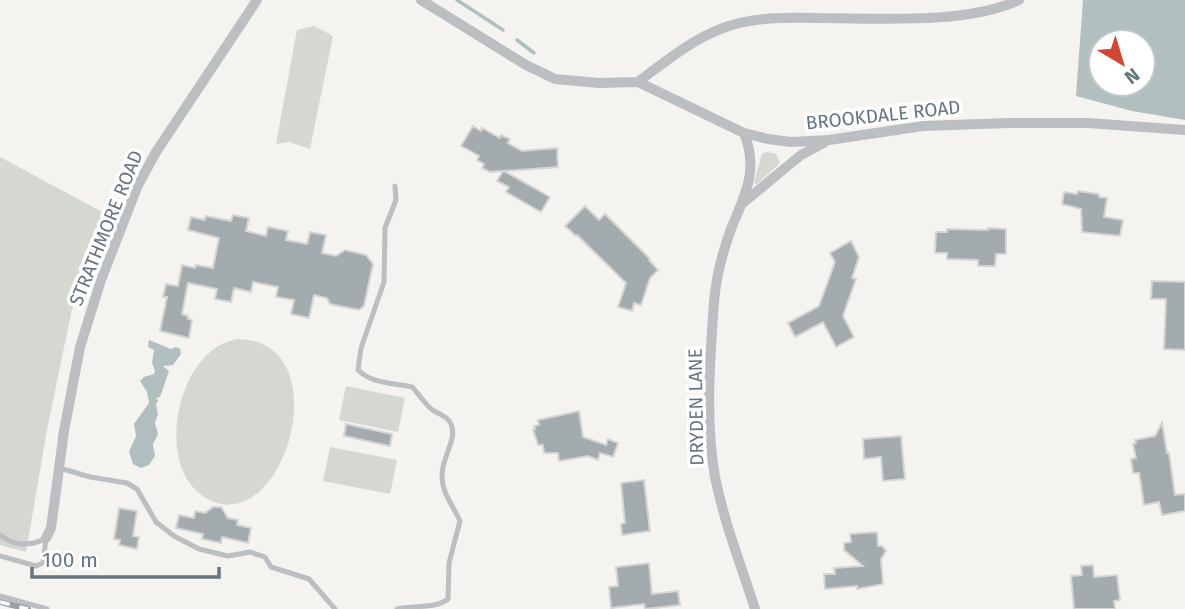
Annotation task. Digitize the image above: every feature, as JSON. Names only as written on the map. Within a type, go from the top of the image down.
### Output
[{"type":"street","name":"STRATHMORE ROAD","points":[[46,538],[51,527],[69,404],[89,316],[138,186],[164,138],[257,0]]},
{"type":"street","name":"BROOKDALE ROAD","points":[[421,0],[526,65],[555,79],[599,83],[638,82],[744,133],[791,142],[829,140],[923,125],[1088,122],[1185,130]]},
{"type":"street","points":[[638,82],[686,46],[740,23],[788,17],[933,17],[979,12],[1019,0]]},
{"type":"street","name":"DRYDEN LANE","points":[[744,133],[751,159],[743,203],[731,230],[715,297],[710,429],[715,476],[755,609]]},
{"type":"street","name":"DRYDEN LANE","points":[[743,203],[801,155],[829,140]]},
{"type":"lane","points":[[395,186],[396,200],[385,228],[384,282],[361,348],[358,370],[365,377],[374,380],[412,387],[426,405],[445,415],[450,422],[453,431],[442,466],[442,478],[449,503],[460,521],[449,563],[448,599],[443,605],[435,607],[409,606],[397,609]]},
{"type":"lane","points":[[60,468],[90,477],[127,483],[137,489],[156,522],[174,536],[198,550],[228,556],[250,552],[265,557],[271,567],[309,579],[335,609]]},
{"type":"lane","points":[[0,535],[19,544],[38,542],[46,538]]},
{"type":"lane","points":[[0,556],[36,566],[43,563],[46,538]]},
{"type":"lane","points":[[0,596],[47,609]]},
{"type":"shaded area","points":[[1083,0],[1185,0],[1185,120],[1132,111],[1076,96]]},
{"type":"shaded area","points":[[314,26],[333,36],[310,149],[289,142],[276,144],[297,30]]},
{"type":"shaded area","points":[[762,154],[776,154],[780,163],[756,185],[754,182]]},
{"type":"shaded area","points":[[0,157],[106,214],[72,309],[26,552],[0,545]]},
{"type":"shaded area","points":[[237,339],[270,348],[288,371],[294,403],[290,437],[277,470],[257,494],[232,504],[203,496],[190,483],[181,467],[177,428],[180,407],[194,371],[212,350]]},
{"type":"shaded area","points":[[149,340],[171,349],[176,347],[181,354],[173,365],[163,366],[169,371],[160,397],[156,398],[158,414],[155,423],[158,434],[153,444],[155,456],[149,465],[141,468],[133,464],[129,452],[136,436],[134,424],[149,403],[147,392],[140,381],[155,371],[152,363],[154,350],[148,347]]},
{"type":"shaded area","points":[[346,386],[405,398],[398,432],[339,420]]},
{"type":"shaded area","points":[[330,447],[397,460],[390,494],[323,481]]},
{"type":"building","points":[[473,126],[500,138],[501,135],[510,139],[508,143],[522,151],[557,148],[558,167],[504,171],[550,197],[541,212],[506,192],[509,187],[497,181],[503,171],[490,172],[482,168],[484,164],[477,160],[479,156],[461,146]]},
{"type":"building","points":[[1078,191],[1107,198],[1104,217],[1123,220],[1120,236],[1082,232],[1081,209],[1062,204],[1064,192],[1077,194]]},
{"type":"building","points":[[585,206],[599,220],[605,214],[658,270],[650,278],[641,305],[634,303],[632,311],[618,307],[626,283],[565,226]]},
{"type":"building","points":[[233,215],[249,218],[246,231],[266,236],[268,227],[288,231],[286,240],[307,244],[310,232],[326,235],[322,253],[336,256],[345,250],[366,255],[373,264],[364,306],[359,310],[330,304],[327,298],[314,295],[309,318],[291,314],[294,300],[276,297],[278,287],[253,282],[251,292],[234,288],[231,302],[215,299],[217,289],[188,283],[182,314],[192,320],[189,338],[160,331],[167,297],[163,297],[166,284],[178,286],[182,265],[213,268],[219,238],[188,230],[191,217],[205,220],[206,216],[231,221]]},
{"type":"building","points":[[947,229],[1006,229],[1006,254],[996,254],[995,266],[978,266],[978,260],[947,259],[947,253],[935,253],[936,232],[947,232]]},
{"type":"building","points":[[851,241],[859,257],[852,278],[856,279],[843,316],[854,337],[836,347],[823,322],[795,337],[788,323],[819,306],[835,262],[830,253]]},
{"type":"building","points":[[1152,281],[1185,282],[1185,350],[1164,349],[1166,299],[1151,299]]},
{"type":"building","points":[[579,411],[583,437],[606,445],[608,439],[618,443],[613,457],[600,453],[598,460],[588,456],[559,461],[558,453],[544,453],[543,445],[538,445],[533,430],[534,426],[539,425],[538,420]]},
{"type":"building","points":[[1162,423],[1175,495],[1185,494],[1185,511],[1162,515],[1159,502],[1144,505],[1139,473],[1133,473],[1131,459],[1136,458],[1133,444],[1136,443],[1135,440],[1155,436]]},
{"type":"building","points":[[346,424],[392,434],[390,446],[344,436]]},
{"type":"building","points":[[901,436],[905,479],[883,481],[881,457],[864,459],[863,439]]},
{"type":"building","points":[[644,480],[650,531],[622,535],[621,524],[625,523],[621,483]]},
{"type":"building","points":[[213,507],[221,507],[228,518],[238,520],[237,525],[251,528],[248,543],[222,537],[221,543],[202,539],[203,534],[176,528],[179,515],[194,518],[195,511],[205,513]]},
{"type":"building","points":[[119,508],[137,511],[133,536],[139,537],[137,549],[119,545],[120,540],[114,539]]},
{"type":"building","points":[[877,532],[878,546],[882,546],[886,551],[881,559],[883,584],[857,589],[857,586],[825,589],[824,574],[835,574],[834,568],[863,566],[844,550],[844,543],[851,542],[850,534]]},
{"type":"building","points":[[649,563],[652,594],[678,591],[680,605],[645,609],[644,604],[611,608],[609,587],[618,586],[616,567]]},
{"type":"building","points":[[1093,565],[1094,577],[1117,575],[1120,600],[1114,601],[1115,609],[1074,609],[1071,576],[1082,575],[1081,566]]},
{"type":"waterway","points":[[457,0],[503,30]]},
{"type":"waterway","points":[[517,40],[534,53]]},
{"type":"railway","points":[[0,602],[28,609]]}]
